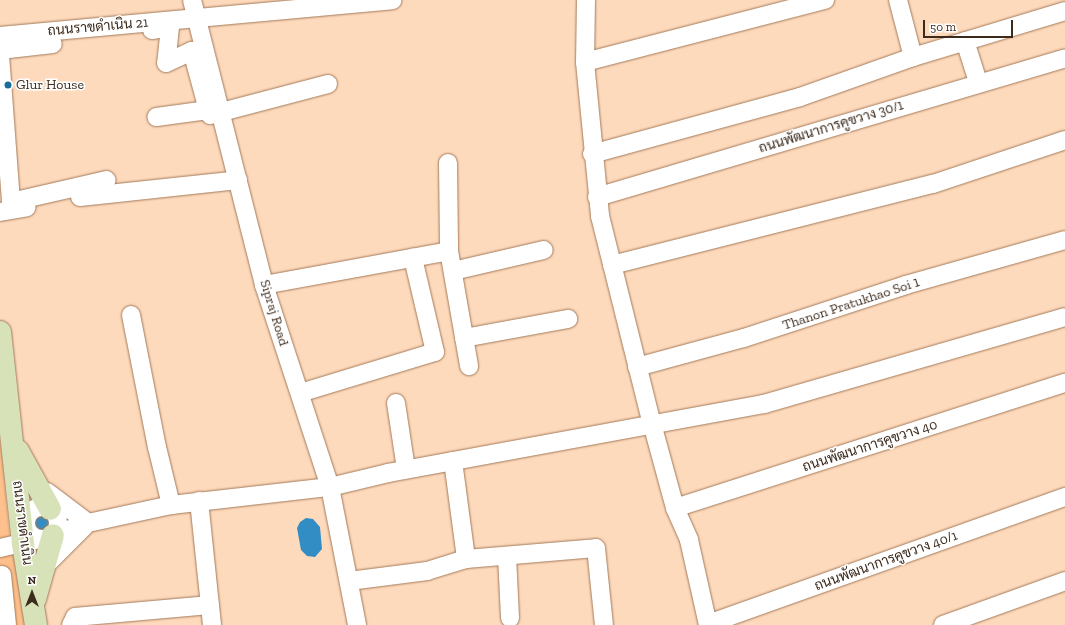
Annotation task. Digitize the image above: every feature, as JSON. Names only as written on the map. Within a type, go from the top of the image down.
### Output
[{"type":"main road","name":"ถนนราขดำเนิน","points":[[0,332],[4,403],[12,439],[35,508]]},
{"type":"main road","name":"ถนนราขดำเนิน","points":[[12,439],[35,484],[35,508],[20,543]]},
{"type":"main road","name":"ถนนราขดำเนิน","points":[[20,543],[36,568],[35,615]]},
{"type":"main road","name":"ถนนราขดำเนิน","points":[[20,543],[36,568]]},
{"type":"street","name":"Sipraj Road","points":[[192,0],[264,284],[330,487],[357,625]]},
{"type":"street","name":"ถนนราขดำเนิน 21","points":[[0,36],[384,0]]},
{"type":"street","points":[[586,0],[585,62],[597,197],[612,265],[652,425],[676,508],[689,540],[708,625]]},
{"type":"street","points":[[585,62],[825,0]]},
{"type":"street","points":[[898,0],[913,57]]},
{"type":"street","points":[[592,154],[800,97],[913,57],[1065,11]]},
{"type":"street","points":[[0,50],[170,27],[166,63],[192,51],[208,110],[158,120],[221,114],[328,84]]},
{"type":"street","points":[[965,41],[978,82]]},
{"type":"street","points":[[0,55],[11,202],[108,180]]},
{"type":"street","name":"ถนนพัฒนาการคูขวาง 30/1","points":[[597,197],[978,82],[1065,58]]},
{"type":"street","points":[[612,265],[933,184],[1065,140]]},
{"type":"street","points":[[448,163],[449,251],[469,366]]},
{"type":"street","points":[[0,212],[87,196],[238,180]]},
{"type":"street","name":"Thanon Pratukhao Soi 1","points":[[637,367],[744,338],[906,285],[1065,240]]},
{"type":"street","points":[[453,271],[544,250]]},
{"type":"street","points":[[264,284],[449,251]]},
{"type":"street","points":[[300,393],[435,352],[413,258]]},
{"type":"street","points":[[131,315],[157,447],[171,505]]},
{"type":"street","points":[[20,543],[88,523],[171,505],[330,487],[406,469],[764,404],[1065,317]]},
{"type":"street","points":[[464,338],[568,319]]},
{"type":"street","name":"ถนนพัฒนาการคูขวาง 40","points":[[676,508],[1065,383]]},
{"type":"street","points":[[396,403],[406,469]]},
{"type":"street","points":[[453,461],[466,559]]},
{"type":"street","points":[[35,484],[88,523]]},
{"type":"street","name":"ถนนพัฒนาการคูขวาง 40/1","points":[[708,625],[1065,497]]},
{"type":"street","points":[[199,501],[212,625]]},
{"type":"street","points":[[35,508],[88,523]]},
{"type":"street","points":[[20,543],[58,521],[35,508]]},
{"type":"street","points":[[7,625],[1,576],[36,568],[88,523]]},
{"type":"street","points":[[349,581],[427,571],[466,559],[596,548],[604,625]]},
{"type":"street","points":[[507,556],[510,618]]},
{"type":"street","points":[[943,625],[1065,581]]},
{"type":"street","points":[[71,625],[75,617],[209,605]]},
{"type":"shaded area","points":[[0,437],[10,541],[0,543]]},
{"type":"shaded area","points":[[23,544],[36,625],[0,625],[0,548]]},
{"type":"water","points":[[38,514],[46,514],[51,519],[49,530],[46,532],[38,532],[33,527],[33,519]]},
{"type":"water","points":[[306,518],[313,519],[320,527],[322,549],[315,557],[307,556],[301,550],[297,528],[300,522]]},
{"type":"place","name":"Glur House","points":[[8,85]]}]
